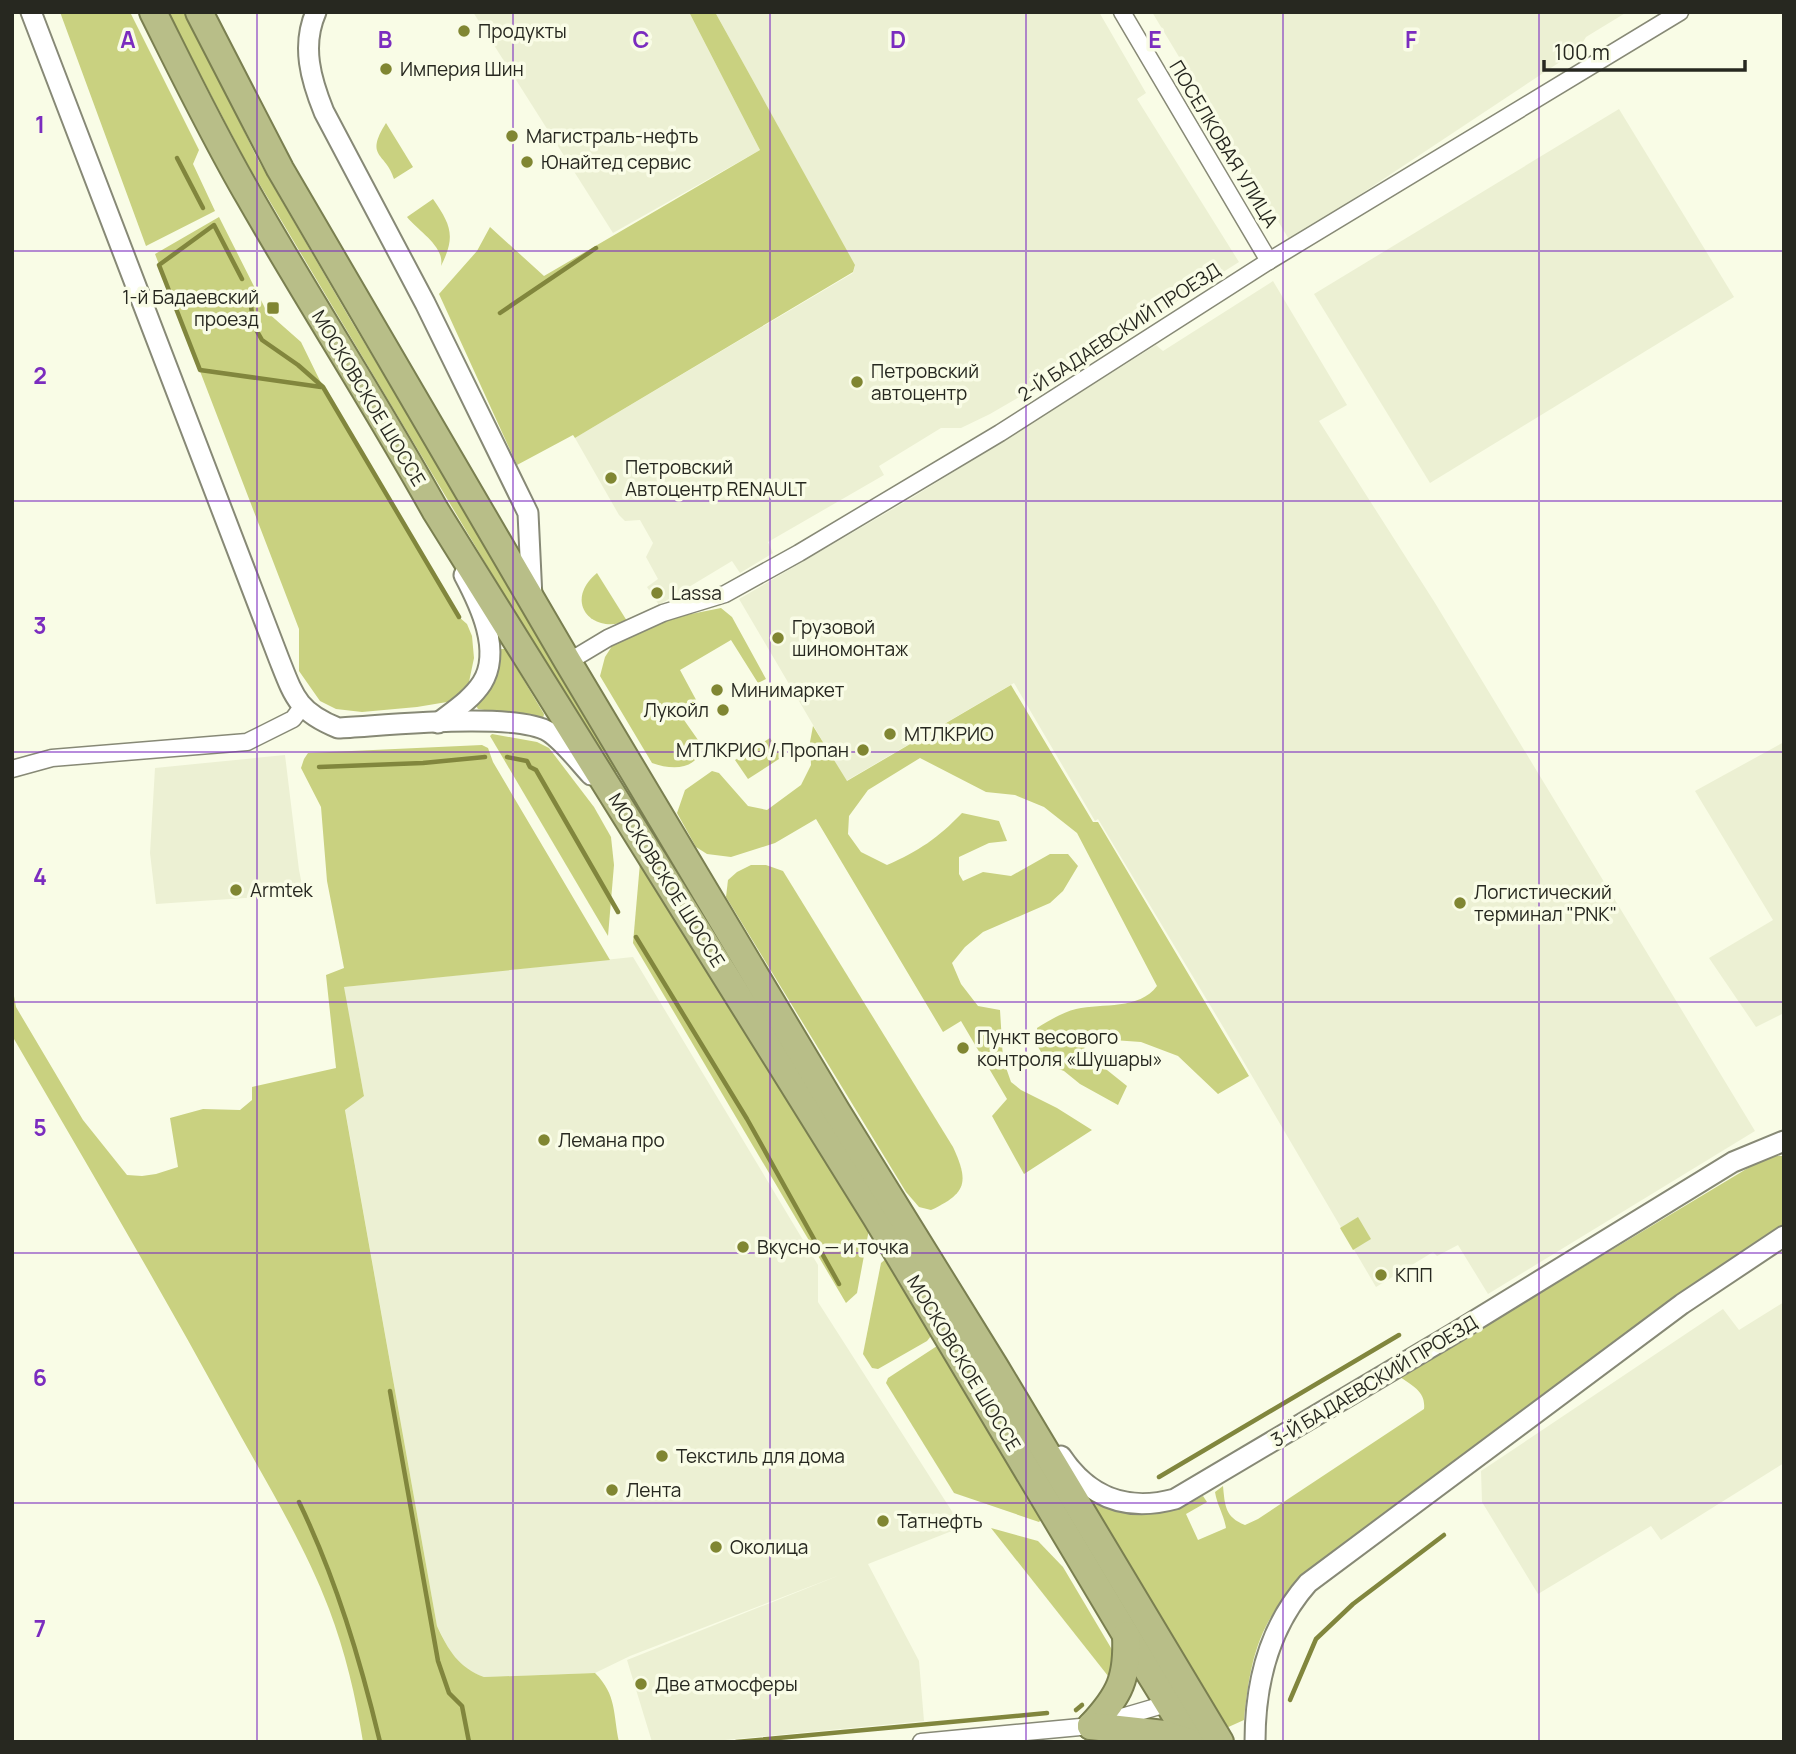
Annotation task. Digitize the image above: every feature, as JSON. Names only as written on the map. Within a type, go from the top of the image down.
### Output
[{"type":"highway","name":"МОСКОВСКОЕ ШОССЕ","points":[[153,12],[211,128],[249,196],[435,510],[876,1217],[1126,1635],[1220,1742]]},
{"type":"highway","name":"МОСКОВСКОЕ ШОССЕ","points":[[199,12],[280,169],[568,662],[837,1112],[995,1367],[1180,1698],[1191,1742]]},
{"type":"highway","points":[[1091,1726],[1118,1694],[1127,1661],[1126,1635]]},
{"type":"highway","points":[[1091,1726],[1164,1734],[1191,1742]]},
{"type":"street","points":[[31,12],[296,699],[317,720],[338,728],[505,721],[535,727],[548,732],[593,777],[607,784]]},
{"type":"street","points":[[316,12],[308,37],[316,91],[324,112],[425,303],[527,513],[532,599]]},
{"type":"street","name":"ПОСЕЛКОВАЯ УЛИЦА","points":[[1122,12],[1269,261]]},
{"type":"street","name":"2-Й БАДАЕВСКИЙ ПРОЕЗД","points":[[568,662],[608,638],[663,613],[725,594],[799,553],[1000,433],[1269,261],[1680,12]]},
{"type":"street","points":[[435,510],[447,545],[481,611],[489,641],[489,661],[482,683],[472,695],[438,723]]},
{"type":"street","points":[[12,769],[52,758],[247,742],[293,719],[302,707]]},
{"type":"street","name":"3-Й БАДАЕВСКИЙ ПРОЕЗД","points":[[995,1367],[1032,1413],[1070,1470],[1084,1484],[1121,1502],[1159,1503],[1175,1499],[1430,1348],[1733,1163],[1783,1142]]},
{"type":"street","points":[[1255,1742],[1262,1673],[1279,1624],[1292,1601],[1308,1583],[1682,1304],[1784,1236]]},
{"type":"street","points":[[921,1742],[1091,1726],[1180,1698]]},
{"type":"shaded area","points":[[473,12],[689,12],[760,150],[613,233]]},
{"type":"shaded area","name":"Петровский автоцентр","points":[[715,12],[1099,12],[1146,93],[1137,99],[1239,262],[1100,350],[990,414],[961,428],[941,428],[879,466],[884,475],[768,542],[773,553],[740,573],[732,561],[659,605],[647,587],[658,579],[646,557],[653,543],[640,520],[625,521],[619,515],[575,438],[853,273],[855,266]]},
{"type":"shaded area","points":[[1152,12],[1627,12],[1586,37],[1578,50],[1290,241]]},
{"type":"shaded area","points":[[1619,109],[1734,297],[1430,483],[1314,294]]},
{"type":"shaded area","points":[[1273,281],[1347,405],[1319,421],[1435,603],[1755,1131],[1488,1294],[1458,1245],[1437,1256],[1433,1252],[1376,1287],[1222,1025],[1098,819],[1095,821],[1014,683],[846,781],[739,599],[910,499],[1156,345],[1163,351]]},
{"type":"shaded area","points":[[1784,742],[1784,1013],[1756,1027],[1709,958],[1773,920],[1695,791]]},
{"type":"shaded area","points":[[285,755],[304,894],[156,904],[150,853],[155,768]]},
{"type":"shaded area","points":[[633,957],[818,1265],[818,1302],[962,1527],[868,1564],[919,1661],[924,1721],[704,1742],[652,1742],[627,1660],[840,1575],[630,1656],[595,1673],[484,1677],[459,1663],[437,1626],[345,1109],[364,1095],[343,987]]},
{"type":"shaded area","points":[[1784,1302],[1784,1463],[1661,1540],[1651,1526],[1538,1594],[1482,1502],[1481,1471],[1723,1309],[1739,1330]]},
{"type":"green space","points":[[60,12],[130,12],[199,150],[193,164],[215,211],[146,246]]},
{"type":"green space","points":[[168,12],[186,12],[257,158],[350,319],[621,770],[614,773],[542,658],[244,158]]},
{"type":"green space","points":[[689,12],[715,12],[855,265],[853,272],[575,438],[573,435],[517,465],[439,294],[477,251],[490,227],[544,276],[760,150]]},
{"type":"green space","points":[[386,123],[413,167],[394,179],[377,149]]},
{"type":"green space","points":[[433,199],[444,216],[450,238],[441,266],[435,245],[407,217]]},
{"type":"green space","points":[[219,217],[267,312],[301,342],[323,387],[459,617],[467,624],[472,636],[474,658],[469,682],[453,701],[362,712],[336,709],[320,701],[299,671],[299,629],[155,254]]},
{"type":"green space","points":[[597,573],[627,621],[602,623],[586,613],[582,594]]},
{"type":"green space","points":[[721,608],[732,617],[766,679],[758,683],[731,640],[680,670],[701,709],[684,720],[703,747],[694,761],[682,767],[652,763],[600,676],[605,657],[614,643],[666,619]]},
{"type":"green space","points":[[498,649],[505,649],[544,714],[543,719],[478,709],[475,704]]},
{"type":"green space","points":[[1011,685],[1093,822],[1098,822],[1249,1076],[1218,1094],[1178,1056],[1141,1042],[1085,1038],[1084,1056],[1127,1086],[1118,1105],[1080,1084],[1064,1071],[1050,1066],[1038,1047],[1037,1028],[1071,1010],[1141,999],[1157,986],[1077,833],[1044,807],[1015,795],[986,792],[920,758],[868,790],[849,816],[848,834],[861,852],[887,865],[928,843],[962,813],[999,821],[1007,841],[989,843],[959,857],[959,874],[963,881],[983,872],[1011,876],[1050,854],[1068,854],[1078,866],[1063,891],[1050,903],[983,932],[965,947],[952,963],[961,984],[978,1006],[1000,1010],[1003,1059],[1011,1082],[1092,1130],[1024,1174],[992,1116],[1007,1099],[961,1021],[943,1032],[816,819],[775,843],[731,857],[707,854],[696,847],[677,813],[685,790],[712,771],[719,773],[748,806],[767,810],[801,785],[811,765],[810,742],[813,726],[847,781]]},
{"type":"green space","points":[[492,734],[537,742],[549,748],[594,807],[611,837],[614,865],[608,936],[490,736]]},
{"type":"green space","points":[[770,738],[782,757],[748,779],[735,760]]},
{"type":"green space","points":[[482,745],[488,748],[493,762],[610,960],[344,987],[364,1096],[345,1110],[437,1626],[455,1657],[468,1669],[484,1677],[595,1673],[611,1697],[619,1742],[363,1742],[340,1641],[307,1558],[149,1271],[14,1039],[12,1040],[12,985],[16,1007],[83,1120],[127,1175],[156,1174],[178,1167],[170,1118],[203,1109],[240,1110],[252,1100],[252,1087],[336,1068],[326,975],[344,968],[327,881],[321,807],[301,768],[304,759],[308,753]]},
{"type":"green space","points":[[640,863],[870,1224],[857,1293],[846,1303],[633,943]]},
{"type":"green space","points":[[751,865],[766,865],[783,871],[953,1147],[963,1178],[958,1192],[943,1204],[931,1210],[919,1207],[906,1192],[726,897],[728,880]]},
{"type":"green space","points":[[1768,1156],[1784,1156],[1784,1226],[1680,1294],[1301,1579],[1275,1611],[1259,1644],[1249,1679],[1244,1720],[1224,1729],[1084,1496],[1087,1494],[1132,1512],[1158,1513],[1203,1496],[1207,1502],[1186,1514],[1198,1540],[1226,1528],[1215,1492],[1223,1486],[1226,1505],[1233,1518],[1245,1525],[1258,1519],[1424,1409],[1421,1394],[1400,1377]]},
{"type":"green space","points":[[1358,1217],[1371,1239],[1353,1250],[1340,1228]]},
{"type":"green space","points":[[887,1258],[929,1323],[931,1336],[927,1341],[878,1369],[872,1368],[863,1354],[881,1263]]},
{"type":"green space","points":[[937,1346],[948,1347],[1044,1517],[1039,1522],[954,1493],[886,1383],[888,1378]]},
{"type":"green space","points":[[991,1528],[1038,1541],[1063,1567],[1114,1653],[1112,1681]]},
{"type":"waterway","points":[[177,158],[203,208]]},
{"type":"waterway","points":[[242,279],[214,225],[159,265],[200,370],[321,387]]},
{"type":"waterway","points":[[500,313],[596,248]]},
{"type":"waterway","points":[[250,300],[254,326],[262,340],[298,365],[323,387],[459,617]]},
{"type":"waterway","points":[[319,767],[423,763],[485,757]]},
{"type":"waterway","points":[[507,757],[527,761],[530,767],[536,770],[618,912]]},
{"type":"waterway","points":[[636,937],[747,1119],[839,1284]]},
{"type":"waterway","points":[[1159,1477],[1399,1335]]},
{"type":"waterway","points":[[390,1391],[438,1661],[449,1693],[462,1706],[469,1742]]},
{"type":"waterway","points":[[299,1502],[346,1620],[380,1742]]},
{"type":"waterway","points":[[1290,1700],[1316,1639],[1353,1604],[1444,1535]]},
{"type":"waterway","points":[[1076,1710],[1082,1705]]},
{"type":"waterway","points":[[736,1742],[1047,1713]]},
{"type":"place","name":"Продукты","points":[[464,31]]},
{"type":"place","name":"Империя Шин","points":[[386,69]]},
{"type":"place","name":"Магистраль-нефть","points":[[512,136]]},
{"type":"place","name":"Юнайтед сервис","points":[[527,162]]},
{"type":"place","name":"1-й Бадаевский проезд","points":[[273,308]]},
{"type":"place","name":"Петровский автоцентр","points":[[857,382]]},
{"type":"place","name":"Петровский Автоцентр RENAULT","points":[[611,478]]},
{"type":"place","name":"Lassa","points":[[657,593]]},
{"type":"place","name":"Грузовой шиномонтаж","points":[[778,638]]},
{"type":"place","name":"Минимаркет","points":[[717,690]]},
{"type":"place","name":"Лукойл","points":[[723,710]]},
{"type":"place","name":"МТЛКРИО","points":[[890,734]]},
{"type":"place","name":"МТЛКРИО / Пропан","points":[[863,750]]},
{"type":"place","name":"Armtek","points":[[236,890]]},
{"type":"place","name":"Логистический терминал \"PNK\"","points":[[1460,903]]},
{"type":"place","name":"Пункт весового контроля «Шушары»","points":[[963,1048]]},
{"type":"place","name":"Лемана про","points":[[544,1140]]},
{"type":"place","name":"Вкусно — и точка","points":[[743,1247]]},
{"type":"place","name":"КПП","points":[[1381,1275]]},
{"type":"place","name":"Текстиль для дома","points":[[662,1456]]},
{"type":"place","name":"Лента","points":[[612,1490]]},
{"type":"place","name":"Татнефть","points":[[883,1521]]},
{"type":"place","name":"Околица","points":[[716,1547]]},
{"type":"place","name":"Две атмосферы","points":[[641,1684]]}]
